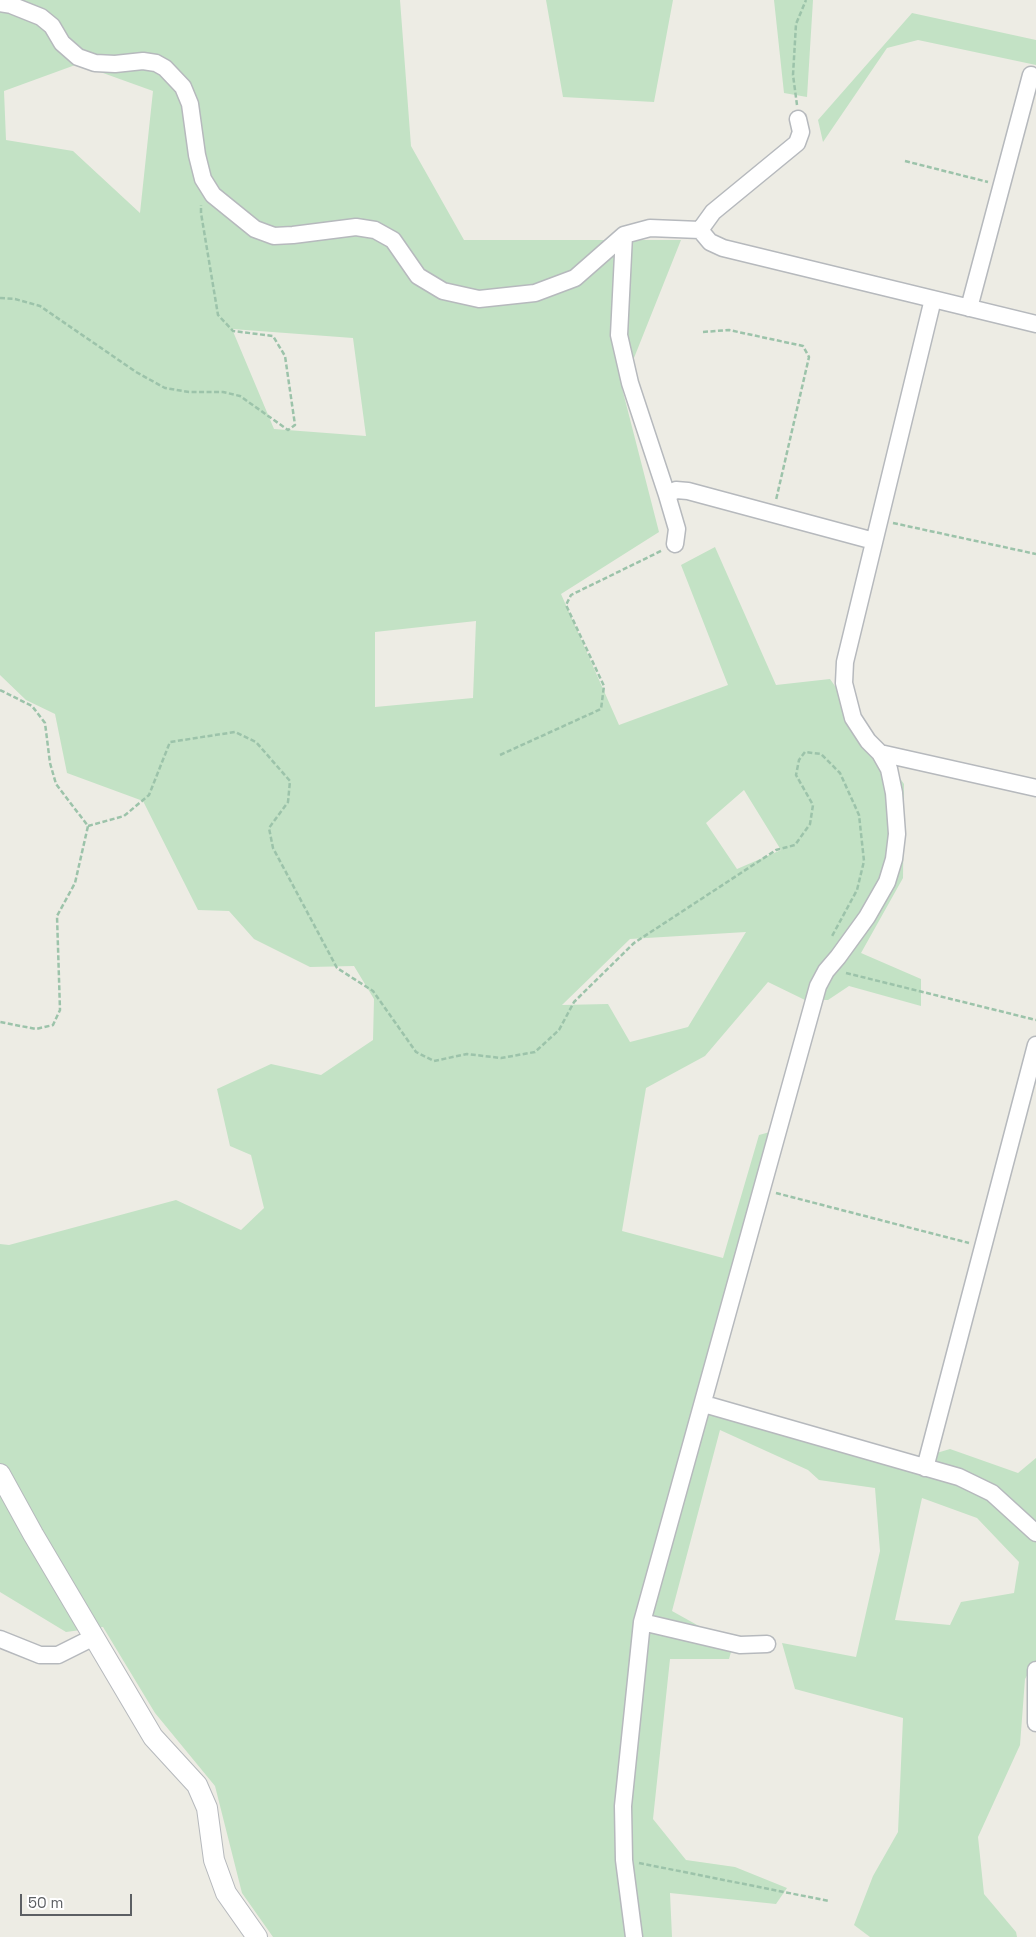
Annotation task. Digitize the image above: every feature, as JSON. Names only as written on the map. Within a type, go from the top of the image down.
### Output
[{"type":"street","points":[[0,3],[41,17],[52,26],[62,43],[78,57],[95,63],[115,64],[142,61],[156,63],[166,68],[183,87],[190,104],[197,155],[203,178],[213,195],[255,229],[274,236],[293,236],[356,227],[375,230],[393,240],[418,276],[442,291],[479,299],[536,293],[575,278],[624,235],[650,228],[700,230],[710,242],[723,248],[1036,324]]},
{"type":"street","points":[[969,308],[1031,75]]},
{"type":"street","points":[[700,230],[713,212],[797,143],[801,132],[798,119]]},
{"type":"street","points":[[624,235],[619,335],[630,383],[677,528],[675,544]]},
{"type":"street","points":[[634,1937],[624,1860],[623,1806],[642,1622],[704,1404],[818,986],[826,971],[867,917],[887,882],[894,859],[897,834],[894,793],[889,769],[880,752],[868,741],[852,718],[844,683],[845,662],[933,299]]},
{"type":"street","points":[[667,495],[676,490],[688,491],[874,542]]},
{"type":"street","points":[[880,752],[1036,788]]},
{"type":"street","points":[[925,1468],[1036,1045]]},
{"type":"street","points":[[704,1404],[959,1477],[992,1493],[1036,1533]]},
{"type":"street","points":[[0,1474],[153,1737],[197,1785],[207,1808],[214,1860],[226,1893],[257,1937]]},
{"type":"street","points":[[642,1622],[740,1645],[767,1644]]},
{"type":"street","points":[[0,1639],[40,1656],[58,1656],[94,1637]]},
{"type":"street","points":[[1036,1670],[1036,1723]]},
{"type":"path","points":[[798,119],[793,75],[796,24],[806,0]]},
{"type":"path","points":[[905,161],[1002,185]]},
{"type":"path","points":[[0,298],[14,299],[40,306],[136,372],[165,388],[189,392],[223,392],[240,396],[288,430],[295,425],[285,356],[273,336],[233,331],[218,314],[201,213],[203,178]]},
{"type":"path","points":[[703,332],[729,330],[803,346],[809,357],[772,514]]},
{"type":"path","points":[[879,520],[1036,554]]},
{"type":"path","points":[[500,754],[601,708],[604,686],[566,605],[571,595],[675,544]]},
{"type":"path","points":[[0,690],[32,706],[45,724],[50,764],[56,784],[88,826]]},
{"type":"path","points":[[88,826],[124,816],[149,795],[170,742],[235,732],[256,742],[290,781],[288,802],[269,828],[273,848],[338,968],[373,991],[416,1052],[434,1061],[467,1054],[501,1058],[536,1052],[559,1030],[574,1002],[634,943],[776,850],[795,845],[810,824],[813,805],[796,775],[799,760],[805,752],[821,754],[840,773],[859,815],[864,862],[857,890],[831,939]]},
{"type":"path","points":[[0,1022],[36,1028],[53,1025],[60,1010],[57,916],[75,883],[88,826]]},
{"type":"path","points":[[826,971],[852,973],[1036,1020]]},
{"type":"path","points":[[762,1190],[983,1246]]},
{"type":"path","points":[[624,1860],[828,1901]]},
{"type":"green space","points":[[0,0],[400,0],[411,146],[464,240],[681,240],[622,388],[659,532],[561,594],[619,725],[728,685],[681,565],[715,547],[776,685],[830,679],[904,784],[903,878],[861,953],[921,979],[921,1006],[849,986],[828,1000],[805,1000],[768,982],[705,1056],[646,1088],[622,1231],[723,1258],[759,1135],[770,1132],[699,1402],[903,1463],[950,1449],[1018,1473],[1036,1458],[1036,1661],[1025,1679],[1020,1745],[978,1837],[984,1894],[1016,1932],[1017,1937],[870,1937],[854,1925],[873,1876],[898,1832],[903,1718],[795,1689],[782,1643],[856,1657],[880,1551],[875,1488],[819,1480],[808,1470],[720,1430],[672,1611],[733,1645],[729,1659],[670,1659],[653,1819],[686,1860],[735,1867],[787,1888],[776,1904],[670,1893],[672,1937],[273,1937],[242,1893],[215,1786],[155,1713],[103,1627],[66,1632],[0,1592],[0,1244],[9,1245],[176,1200],[241,1230],[264,1208],[251,1155],[230,1146],[217,1089],[271,1064],[321,1075],[373,1040],[374,999],[354,966],[310,967],[254,939],[229,911],[198,910],[143,801],[67,773],[55,714],[26,700],[0,675]],"holes":[[[78,64],[153,91],[140,213],[73,151],[6,140],[4,91]],[[232,329],[353,338],[366,436],[274,429]],[[476,621],[473,698],[375,707],[375,632]],[[744,790],[781,850],[737,869],[706,823]],[[746,932],[688,1027],[630,1042],[608,1004],[562,1005],[630,939]],[[922,1498],[977,1518],[1019,1562],[1014,1593],[961,1602],[950,1625],[895,1620]]]},
{"type":"green space","points":[[546,0],[673,0],[654,102],[563,97]]},
{"type":"green space","points":[[774,0],[813,0],[807,97],[784,93]]},
{"type":"green space","points":[[912,13],[1036,40],[1036,65],[918,40],[887,48],[823,142],[818,120]]}]
